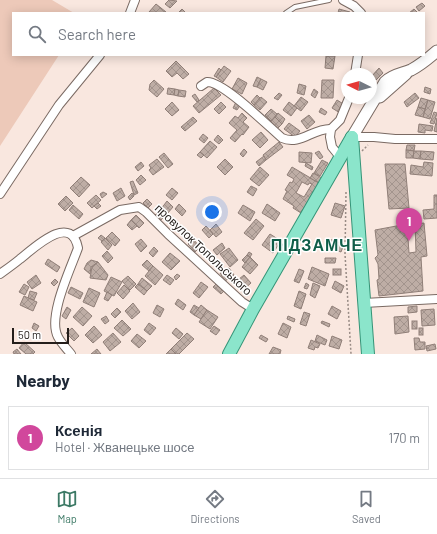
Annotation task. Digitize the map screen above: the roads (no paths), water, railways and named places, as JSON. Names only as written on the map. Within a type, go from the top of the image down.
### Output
[{"type":"main road","points":[[229,354],[253,309],[382,85],[391,76],[420,65],[437,51]]},
{"type":"main road","points":[[352,137],[368,354]]},
{"type":"street","points":[[130,12],[135,0]]},
{"type":"street","points":[[343,0],[354,6],[360,12]]},
{"type":"street","points":[[0,194],[59,106],[99,56]]},
{"type":"street","points":[[356,68],[358,56]]},
{"type":"street","points":[[201,86],[208,82],[217,84],[229,92],[278,135],[286,140],[298,140],[305,138],[319,130],[331,129],[336,126],[340,120],[347,104]]},
{"type":"street","points":[[331,129],[330,137],[332,147],[340,157]]},
{"type":"street","points":[[352,137],[437,139]]},
{"type":"street","name":"провулок Топольського","points":[[73,236],[120,210],[139,207],[242,302],[253,309]]},
{"type":"street","points":[[0,274],[43,240],[54,234],[66,233],[73,236],[77,241],[78,248],[59,300],[55,327],[58,336],[71,354]]},
{"type":"street","points":[[364,303],[437,299]]},
{"type":"lane","points":[[288,12],[295,7],[329,0]]},
{"type":"place","name":"Ксенія","points":[[409,241]]},
{"type":"district","name":"ПІДЗАМЧЕ","points":[[317,244]]}]
